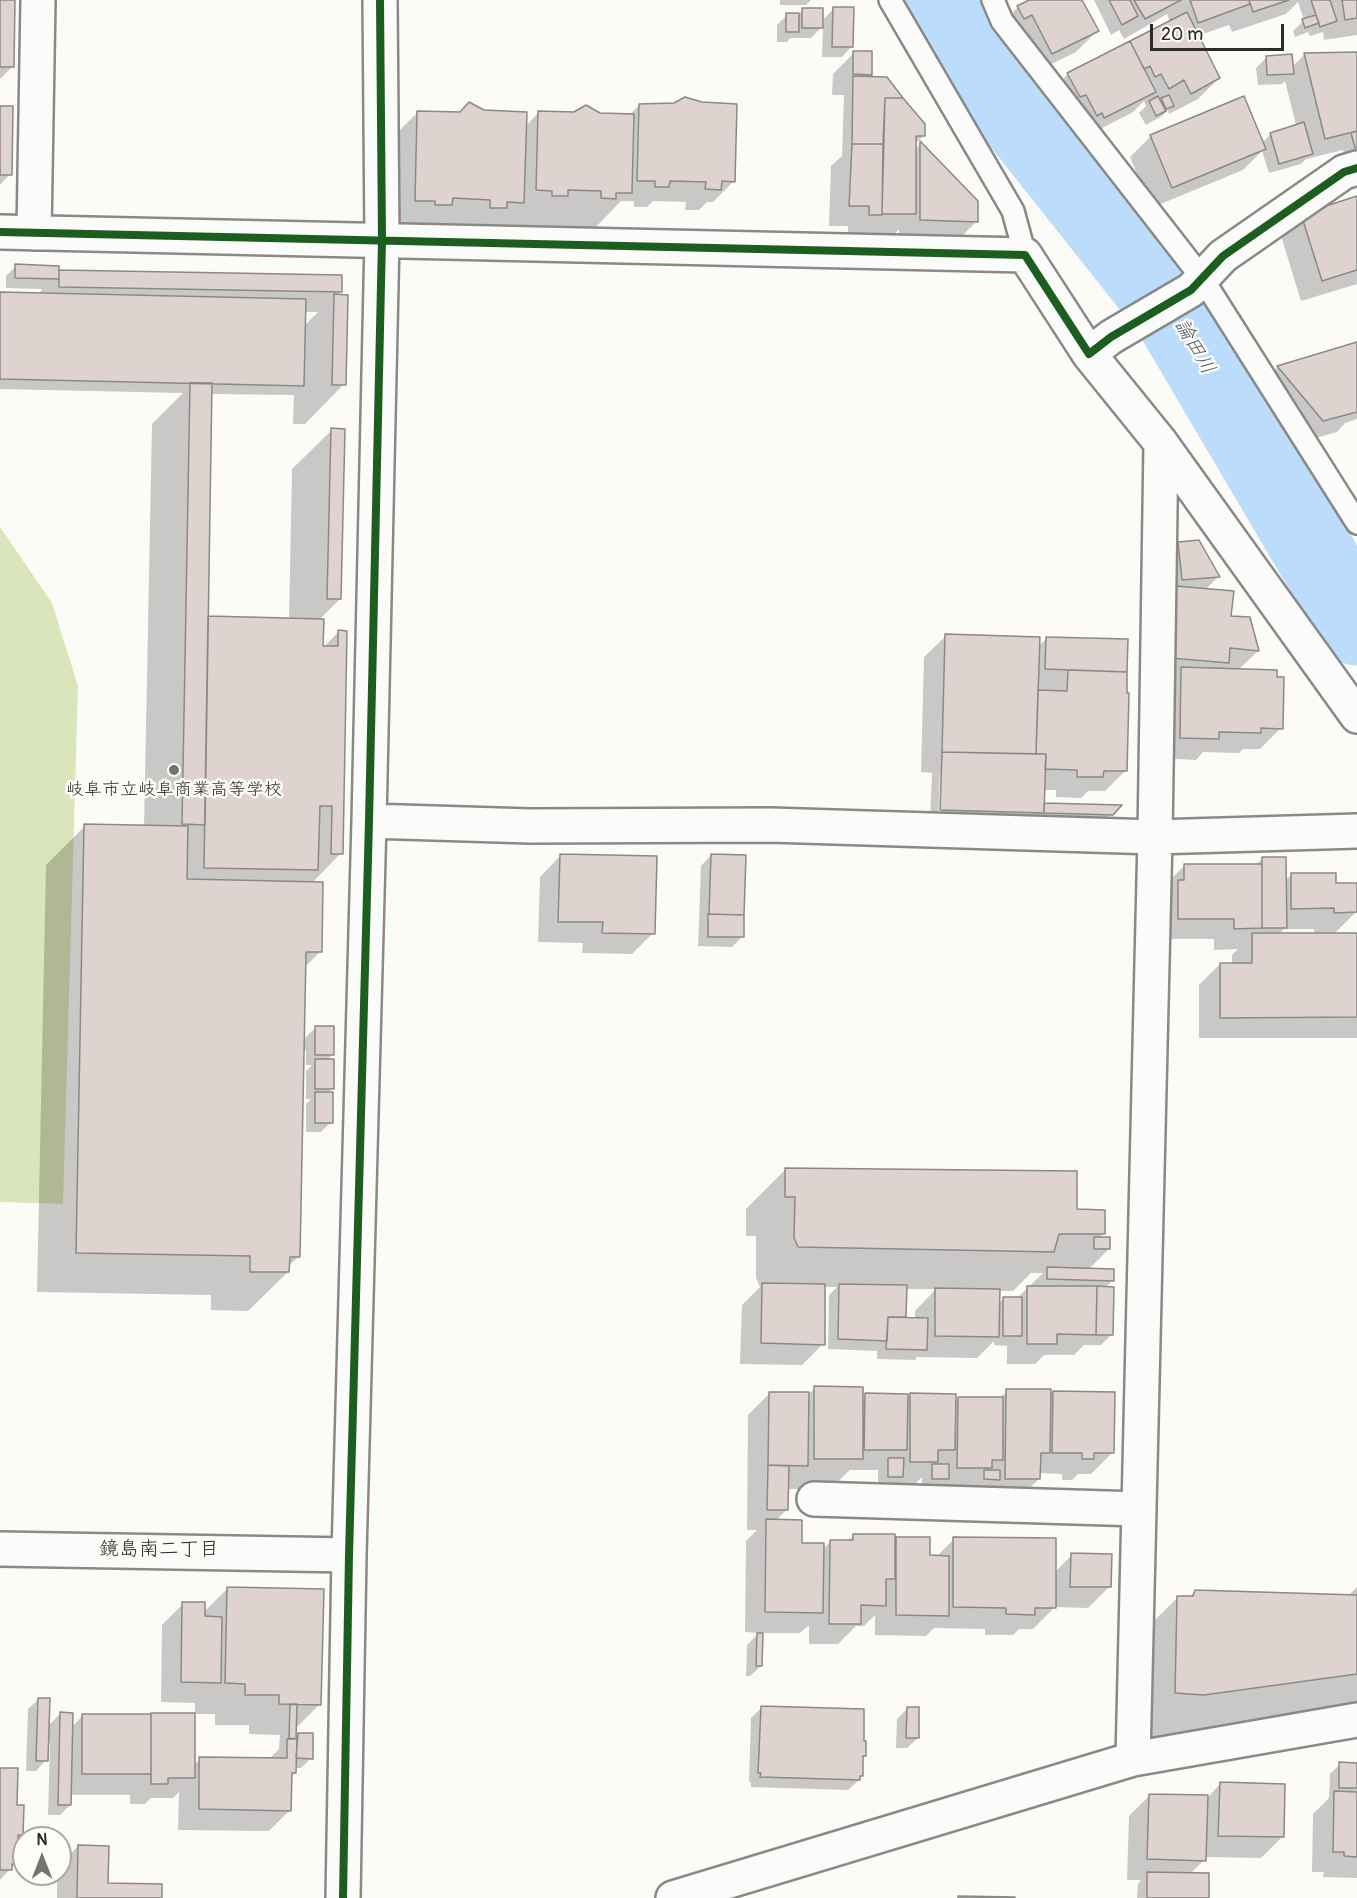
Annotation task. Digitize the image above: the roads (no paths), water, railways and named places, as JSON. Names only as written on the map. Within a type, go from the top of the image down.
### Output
[{"type":"street","points":[[34,233],[38,0]]},
{"type":"street","points":[[343,1898],[349,1555],[382,240],[380,0]]},
{"type":"street","points":[[1100,346],[1197,284],[1223,256],[1344,172],[1357,168]]},
{"type":"street","points":[[0,232],[1025,255],[1100,346],[1161,443],[1357,716]]},
{"type":"street","points":[[1133,1759],[1155,837],[1161,443]]},
{"type":"street","points":[[369,821],[530,826],[770,825],[1155,837],[1357,831]]},
{"type":"street","points":[[814,1499],[1139,1509]]},
{"type":"street","points":[[0,1549],[349,1555]]},
{"type":"street","points":[[673,1898],[1133,1759],[1357,1720]]},
{"type":"lane","points":[[890,0],[1013,211],[1025,255]]},
{"type":"lane","points":[[993,0],[1002,21],[1197,284],[1357,523]]},
{"type":"waterway","name":"論田川","points":[[942,0],[967,52],[1171,309],[1357,625]]},
{"type":"place","name":"岐阜市立岐阜商業高等学校","points":[[174,770]]},
{"type":"district","name":"鏡島南二丁目","points":[[159,1550]]}]
